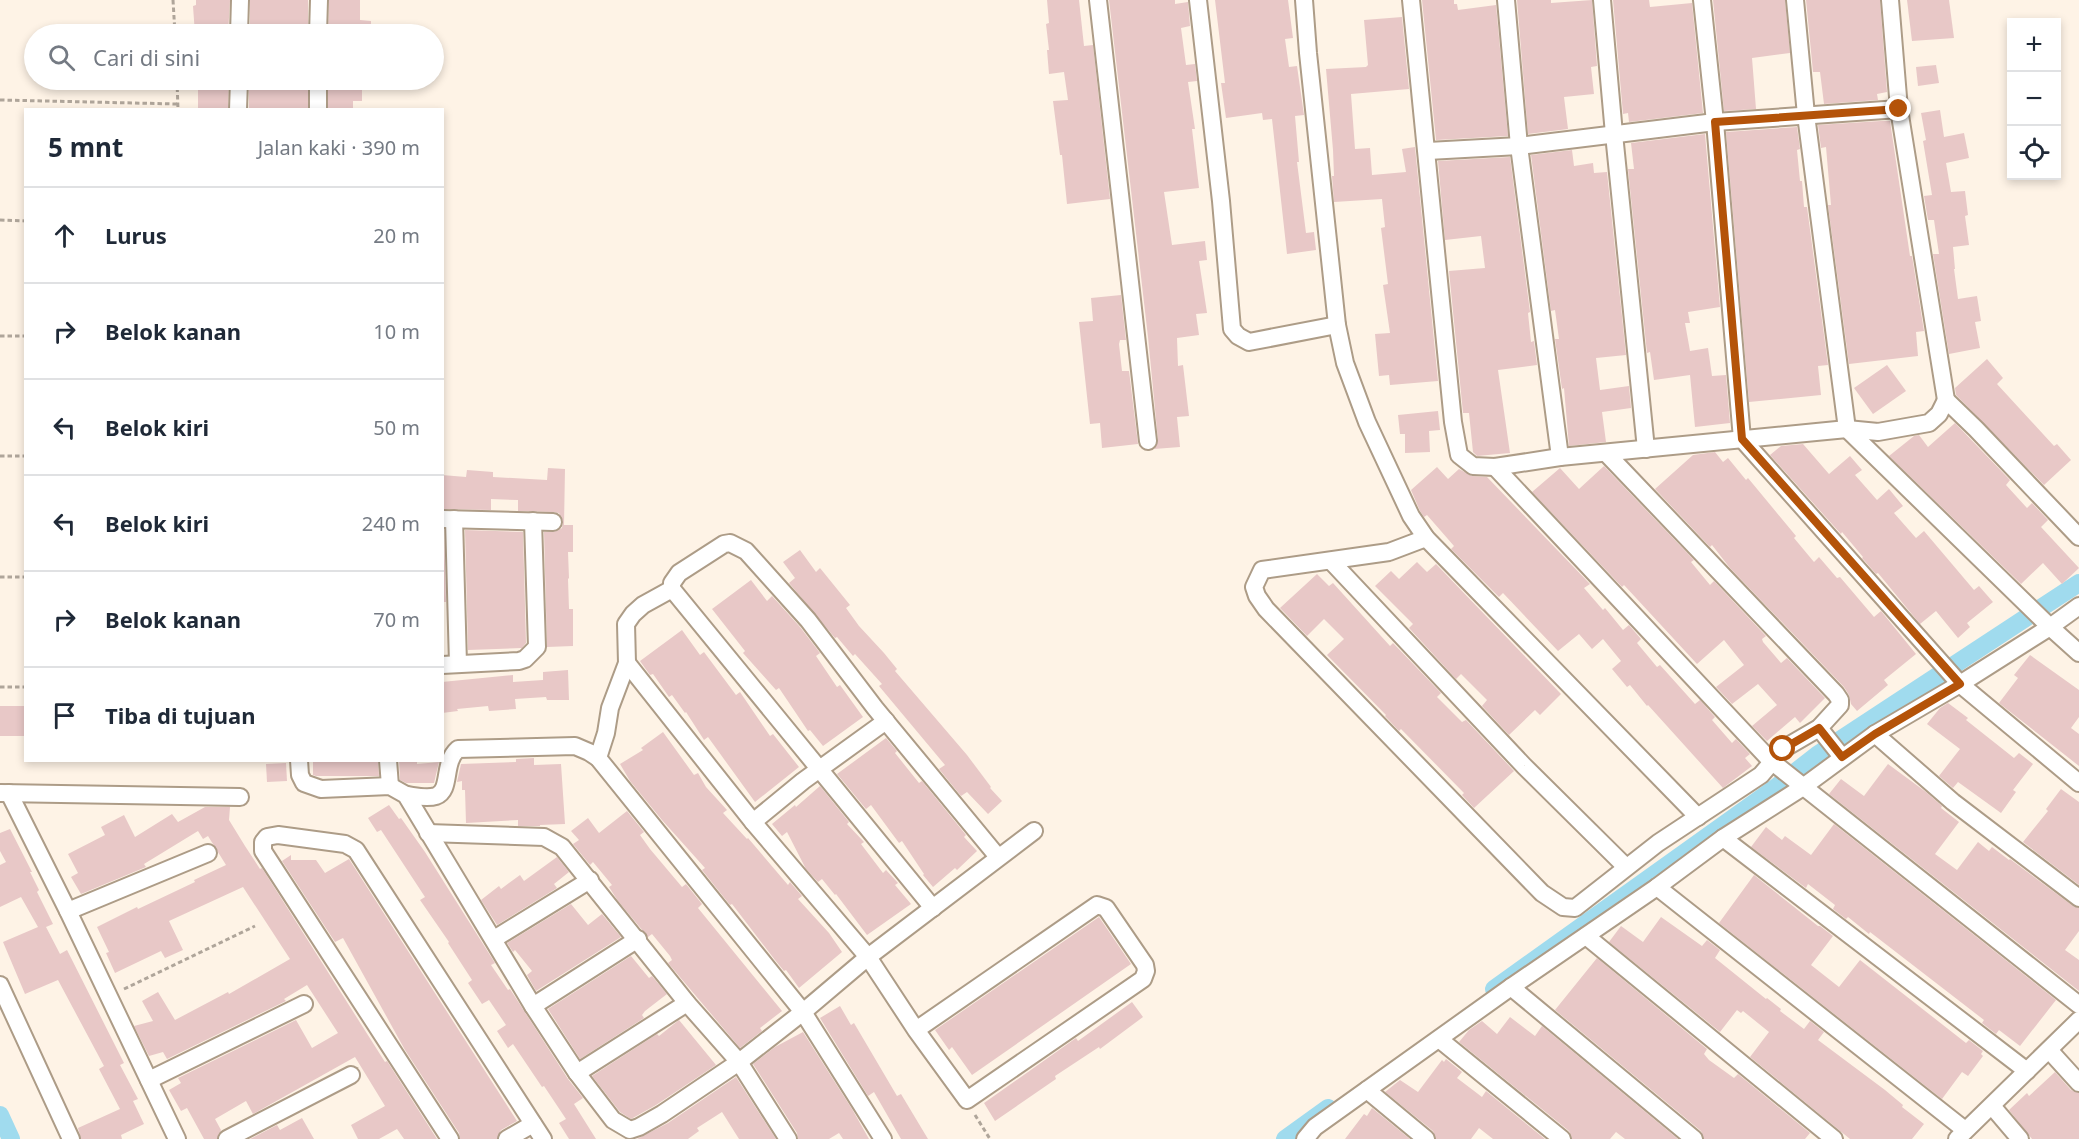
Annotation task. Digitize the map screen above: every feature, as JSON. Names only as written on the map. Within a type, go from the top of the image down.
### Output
[{"type":"street","points":[[239,24],[240,0]]},
{"type":"street","points":[[318,24],[319,0]]},
{"type":"street","points":[[1098,0],[1148,441]]},
{"type":"street","points":[[1197,0],[1221,201],[1232,329],[1238,336],[1249,342],[1337,325]]},
{"type":"street","points":[[1304,0],[1337,325],[1345,363],[1367,422],[1411,516],[1426,538],[1698,817]]},
{"type":"street","points":[[1411,0],[1456,442],[1460,455],[1466,461],[1473,465],[1495,467],[1560,457],[1847,429],[1878,432],[1929,423],[1939,414],[1946,400],[1899,109],[1890,0]]},
{"type":"street","points":[[1506,0],[1520,146],[1560,457]]},
{"type":"street","points":[[1602,0],[1646,449]]},
{"type":"street","points":[[1702,0],[1715,122],[1742,439],[1960,683],[2079,783]]},
{"type":"street","points":[[1795,0],[1806,115],[1847,429],[2025,604],[2079,652]]},
{"type":"street","points":[[238,108],[239,90]]},
{"type":"street","points":[[318,90],[318,108]]},
{"type":"street","points":[[1428,152],[1520,146],[1715,122],[1899,109]]},
{"type":"street","points":[[1946,400],[2079,537]]},
{"type":"street","points":[[1426,538],[1389,552],[1262,570],[1254,586],[1257,596],[1266,609],[1553,902],[1563,907],[1575,908],[1626,867],[1761,775],[1783,749],[1822,732],[1838,709],[1840,700],[1607,454]]},
{"type":"street","points":[[1495,467],[1773,762],[2079,1005]]},
{"type":"street","points":[[533,521],[537,647],[525,659],[519,661],[450,665],[448,519],[533,521],[553,522]]},
{"type":"street","points":[[933,908],[672,589],[672,583],[679,573],[724,544],[730,543],[746,551],[808,620],[886,721],[998,857]]},
{"type":"street","points":[[1331,561],[1524,766],[1626,867]]},
{"type":"street","points":[[598,758],[606,733],[610,708],[627,663],[626,624],[643,604],[672,589]]},
{"type":"street","points":[[1305,1139],[1315,1127],[1511,987],[1658,887],[1841,755],[1960,683],[2079,606]]},
{"type":"street","points":[[627,663],[753,822],[868,957],[916,1030],[967,1100],[1143,979],[1145,965],[1106,908],[1097,905],[916,1030]]},
{"type":"street","points":[[753,822],[820,768],[886,721]]},
{"type":"street","points":[[1822,732],[1841,755]]},
{"type":"street","points":[[1875,734],[1953,802],[2079,898]]},
{"type":"street","points":[[299,762],[300,775],[304,783],[312,787],[321,789],[390,786],[406,795],[433,797],[441,794],[446,787],[449,759],[458,749],[575,747],[589,752],[598,758],[803,1012],[883,1139]]},
{"type":"street","points":[[388,762],[390,786]]},
{"type":"street","points":[[177,1139],[68,911],[4,793],[240,797]]},
{"type":"street","points":[[406,795],[533,1006],[577,1073],[613,1120],[630,1130],[662,1114],[739,1062],[868,957],[1034,831]]},
{"type":"street","points":[[428,833],[544,837],[562,847],[687,1003],[739,1062],[788,1139]]},
{"type":"street","points":[[450,1139],[263,851],[263,842],[267,837],[278,835],[345,844],[356,850],[543,1139]]},
{"type":"street","points":[[1724,838],[2027,1071]]},
{"type":"street","points":[[68,911],[208,853]]},
{"type":"street","points":[[494,939],[590,880]]},
{"type":"street","points":[[1658,887],[1961,1135],[2079,1020]]},
{"type":"street","points":[[1586,936],[1834,1139]]},
{"type":"street","points":[[533,1006],[638,939]]},
{"type":"street","points":[[0,985],[71,1139]]},
{"type":"street","points":[[1511,987],[1695,1139]]},
{"type":"street","points":[[577,1073],[687,1003]]},
{"type":"street","points":[[149,1080],[304,1004]]},
{"type":"street","points":[[1439,1039],[1562,1139]]},
{"type":"street","points":[[2049,1050],[2079,1083]]},
{"type":"street","points":[[227,1139],[351,1075]]},
{"type":"street","points":[[1367,1090],[1426,1139]]},
{"type":"street","points":[[1992,1106],[2020,1139]]},
{"type":"street","points":[[507,1139],[532,1124]]},
{"type":"path","points":[[173,0],[174,24]]},
{"type":"path","points":[[177,90],[178,108]]},
{"type":"path","points":[[0,100],[178,104]]},
{"type":"path","points":[[0,220],[24,221]]},
{"type":"path","points":[[0,336],[24,336]]},
{"type":"path","points":[[0,456],[24,456]]},
{"type":"path","points":[[0,577],[24,578]]},
{"type":"path","points":[[0,687],[24,687]]},
{"type":"path","points":[[109,996],[255,926]]},
{"type":"path","points":[[967,1100],[990,1139]]},
{"type":"building","points":[[196,0],[230,0],[229,24],[194,24],[193,6],[196,5]]},
{"type":"building","points":[[250,0],[308,0],[308,24],[250,24]]},
{"type":"building","points":[[329,0],[360,0],[360,20],[371,21],[371,24],[328,24]]},
{"type":"building","points":[[1047,0],[1079,0],[1084,46],[1093,45],[1110,199],[1067,204],[1053,101],[1068,100],[1064,72],[1049,74]]},
{"type":"building","points":[[1109,0],[1175,0],[1175,4],[1188,2],[1190,26],[1181,28],[1186,65],[1195,64],[1197,81],[1188,82],[1195,129],[1192,129],[1199,188],[1164,192],[1172,245],[1205,241],[1207,260],[1199,261],[1207,313],[1196,314],[1199,335],[1177,338],[1178,366],[1183,365],[1189,416],[1177,417],[1180,447],[1154,449],[1158,440],[1148,337]]},
{"type":"building","points":[[1215,0],[1288,0],[1293,38],[1285,39],[1289,67],[1297,66],[1304,115],[1295,116],[1299,162],[1297,162],[1306,233],[1314,232],[1316,250],[1287,254],[1272,119],[1263,120],[1262,113],[1226,118],[1221,83],[1225,83]]},
{"type":"building","points":[[1422,0],[1454,0],[1458,10],[1496,5],[1508,136],[1436,140]]},
{"type":"building","points":[[1517,0],[1551,0],[1551,3],[1592,0],[1597,66],[1591,67],[1594,94],[1564,97],[1568,129],[1528,134]]},
{"type":"building","points":[[1613,0],[1649,0],[1650,7],[1692,3],[1703,113],[1629,122],[1628,113],[1623,114]]},
{"type":"building","points":[[1713,0],[1785,0],[1790,53],[1752,58],[1756,109],[1724,111]]},
{"type":"building","points":[[1806,0],[1880,0],[1887,92],[1877,94],[1878,100],[1824,104],[1820,72],[1813,72]]},
{"type":"building","points":[[1907,0],[1949,0],[1954,38],[1912,41]]},
{"type":"building","points":[[1402,17],[1409,89],[1351,94],[1355,149],[1370,148],[1372,175],[1406,172],[1402,149],[1415,147],[1438,381],[1390,385],[1389,375],[1379,376],[1375,334],[1390,333],[1383,285],[1388,284],[1381,228],[1385,227],[1382,199],[1334,202],[1333,150],[1326,69],[1366,67],[1368,65],[1364,20]]},
{"type":"building","points":[[1936,65],[1939,83],[1918,86],[1916,67]]},
{"type":"building","points":[[198,90],[229,90],[228,108],[198,108]]},
{"type":"building","points":[[249,90],[308,90],[308,108],[249,108]]},
{"type":"building","points":[[328,90],[362,90],[362,101],[353,101],[353,108],[328,108]]},
{"type":"building","points":[[1940,110],[1944,137],[1964,133],[1969,158],[1946,163],[1951,192],[1965,191],[1968,215],[1965,216],[1969,245],[1953,247],[1958,299],[1977,296],[1981,321],[1975,322],[1980,348],[1949,354],[1933,254],[1939,254],[1934,220],[1928,220],[1924,196],[1932,195],[1921,113]]},
{"type":"building","points":[[1890,121],[1910,256],[1912,256],[1924,331],[1916,332],[1918,356],[1849,364],[1828,205],[1831,205],[1826,147],[1821,148],[1818,125]]},
{"type":"building","points":[[1797,127],[1800,181],[1802,181],[1804,207],[1807,207],[1828,365],[1818,366],[1821,395],[1749,402],[1726,132]]},
{"type":"building","points":[[1705,134],[1720,307],[1688,312],[1690,323],[1685,323],[1690,351],[1708,348],[1712,376],[1726,375],[1730,423],[1695,427],[1690,375],[1654,380],[1650,352],[1647,353],[1628,169],[1634,169],[1631,143]]},
{"type":"building","points":[[1572,150],[1574,166],[1593,163],[1594,173],[1607,172],[1626,355],[1596,358],[1600,390],[1629,386],[1631,408],[1602,412],[1606,442],[1569,446],[1564,388],[1562,389],[1555,339],[1559,339],[1555,310],[1551,311],[1531,155]]},
{"type":"building","points":[[1510,157],[1530,312],[1528,313],[1531,342],[1534,341],[1537,365],[1498,370],[1510,453],[1477,456],[1473,452],[1469,413],[1463,413],[1449,271],[1485,268],[1481,236],[1445,240],[1438,161]]},
{"type":"building","points":[[1121,295],[1126,340],[1120,340],[1119,344],[1122,371],[1129,371],[1138,444],[1102,448],[1100,423],[1090,424],[1079,322],[1093,321],[1091,298]]},
{"type":"building","points":[[1987,359],[2003,378],[1997,384],[2054,446],[2057,444],[2071,460],[2044,485],[1956,395],[1955,388]]},
{"type":"building","points":[[1887,365],[1906,391],[1873,414],[1854,388]]},
{"type":"building","points":[[1438,411],[1440,430],[1429,431],[1430,452],[1405,453],[1405,434],[1400,434],[1398,415]]},
{"type":"building","points":[[1955,423],[2010,480],[2006,485],[2027,508],[2032,503],[2048,520],[2041,527],[2079,568],[2062,584],[2043,563],[2021,584],[1889,456],[1914,436],[1919,435],[1928,447]]},
{"type":"building","points":[[1803,444],[1829,474],[1850,456],[1862,470],[1855,475],[1877,500],[1889,489],[1903,506],[1894,513],[1916,538],[1924,531],[1974,590],[1979,586],[1993,602],[1967,623],[1970,627],[1958,638],[1936,611],[1920,624],[1842,532],[1841,534],[1770,455],[1781,446]]},
{"type":"building","points":[[1715,452],[1723,462],[1728,458],[1746,480],[1748,478],[1796,536],[1794,538],[1814,562],[1819,557],[1837,578],[1840,577],[1874,617],[1881,611],[1916,654],[1884,680],[1888,685],[1857,711],[1851,704],[1844,687],[1730,568],[1712,545],[1710,547],[1655,489],[1693,455]]},
{"type":"building","points":[[1604,466],[1694,560],[1691,562],[1710,585],[1714,581],[1766,636],[1762,639],[1763,642],[1781,663],[1787,658],[1825,698],[1800,723],[1795,717],[1767,741],[1752,726],[1777,705],[1758,684],[1732,704],[1716,687],[1744,665],[1724,640],[1697,664],[1624,585],[1622,587],[1532,492],[1560,468],[1579,489]]},
{"type":"building","points":[[1437,467],[1448,479],[1459,469],[1472,476],[1487,477],[1590,584],[1584,588],[1603,610],[1605,608],[1623,630],[1629,625],[1641,639],[1637,643],[1657,667],[1660,665],[1695,704],[1700,700],[1715,717],[1712,720],[1732,743],[1736,739],[1750,754],[1745,758],[1752,766],[1723,788],[1630,685],[1627,687],[1612,669],[1621,661],[1603,639],[1592,649],[1579,634],[1558,651],[1503,593],[1499,597],[1451,549],[1454,546],[1427,515],[1424,517],[1420,511],[1411,490]]},
{"type":"building","points":[[548,468],[565,469],[564,525],[573,525],[573,552],[568,552],[568,579],[569,609],[573,609],[573,646],[547,647],[544,532],[557,531],[562,528],[563,522],[559,513],[518,511],[518,500],[491,499],[491,510],[444,509],[444,475],[466,477],[467,470],[493,472],[493,477],[547,480]]},
{"type":"building","points":[[444,530],[446,602],[444,602]]},
{"type":"building","points":[[465,530],[523,532],[526,643],[522,648],[468,650]]},
{"type":"building","points":[[800,550],[816,572],[820,568],[850,605],[846,608],[859,626],[884,653],[897,669],[895,671],[967,755],[1002,801],[988,814],[967,792],[961,796],[939,769],[945,765],[879,686],[882,684],[855,654],[853,656],[837,637],[835,638],[789,583],[795,578],[783,562]]},
{"type":"building","points":[[1417,562],[1427,572],[1436,564],[1561,694],[1540,715],[1535,710],[1509,735],[1482,706],[1487,700],[1461,674],[1456,679],[1409,628],[1413,624],[1375,586],[1391,571],[1399,579]]},
{"type":"building","points":[[1317,574],[1329,586],[1333,583],[1390,646],[1393,643],[1441,693],[1437,697],[1462,722],[1466,720],[1514,771],[1474,808],[1462,795],[1464,793],[1401,729],[1399,731],[1327,655],[1344,639],[1324,619],[1307,636],[1280,608]]},
{"type":"building","points":[[751,580],[767,601],[772,596],[800,627],[820,653],[816,656],[837,687],[840,685],[863,717],[823,746],[810,730],[808,731],[779,688],[776,690],[743,653],[745,651],[712,609]]},
{"type":"building","points":[[682,630],[700,655],[704,652],[736,695],[740,692],[770,736],[773,734],[799,767],[755,802],[708,737],[704,740],[686,712],[672,695],[669,697],[653,674],[650,675],[640,661]]},
{"type":"building","points":[[2030,655],[2079,690],[2079,717],[2071,728],[2079,734],[2079,766],[1999,703],[2018,678],[2014,675]]},
{"type":"building","points":[[568,670],[569,700],[547,700],[546,697],[515,699],[516,709],[489,711],[488,706],[444,713],[444,682],[513,675],[513,682],[543,680],[543,672]]},
{"type":"building","points":[[1948,703],[2014,758],[2019,753],[2033,764],[2013,790],[2016,792],[2001,813],[1958,782],[1953,788],[1939,776],[1960,749],[1927,724],[1940,708]]},
{"type":"building","points":[[0,706],[24,706],[24,736],[0,736]]},
{"type":"building","points":[[663,732],[694,775],[698,773],[706,787],[727,810],[723,813],[748,838],[788,885],[790,882],[802,896],[798,899],[829,933],[842,952],[799,988],[702,870],[705,868],[630,781],[620,764],[643,750],[641,748]]},
{"type":"building","points":[[886,738],[919,783],[922,781],[977,851],[957,870],[955,868],[933,887],[902,841],[899,843],[871,805],[866,809],[837,774]]},
{"type":"building","points":[[534,758],[534,765],[561,764],[565,824],[518,826],[518,820],[466,823],[465,790],[462,790],[462,781],[457,782],[461,764],[516,762],[516,759]]},
{"type":"building","points":[[313,762],[378,762],[379,776],[313,775]]},
{"type":"building","points":[[399,762],[417,762],[417,764],[439,762],[434,783],[406,783],[400,780]]},
{"type":"building","points":[[286,763],[287,781],[267,782],[266,764]]},
{"type":"building","points":[[1888,764],[1926,792],[1959,822],[1935,854],[1957,870],[1978,842],[1989,851],[1992,847],[2073,906],[2079,908],[2079,931],[2065,950],[2079,960],[2079,991],[1829,794],[1841,779],[1864,796]]},
{"type":"building","points":[[820,786],[849,822],[847,824],[864,842],[861,844],[883,873],[886,870],[898,883],[895,885],[911,904],[867,935],[836,894],[822,879],[818,882],[806,869],[787,832],[782,836],[772,824]]},
{"type":"building","points":[[2061,789],[2079,802],[2079,885],[2023,842],[2048,811],[2046,809]]},
{"type":"building","points":[[389,805],[425,852],[495,963],[491,965],[508,990],[510,989],[568,1079],[583,1098],[574,1104],[596,1139],[569,1139],[559,1123],[566,1119],[544,1086],[542,1087],[513,1044],[508,1048],[497,1031],[506,1025],[489,1000],[482,1004],[468,983],[472,980],[420,900],[425,897],[381,830],[377,832],[368,818]]},
{"type":"building","points":[[205,807],[230,807],[229,820],[245,846],[260,869],[262,868],[385,1062],[387,1061],[437,1139],[404,1139],[397,1129],[379,1139],[358,1139],[351,1125],[385,1106],[355,1057],[253,1114],[246,1101],[215,1119],[221,1130],[217,1139],[204,1139],[187,1108],[181,1111],[169,1090],[181,1083],[178,1078],[296,1020],[312,1048],[338,1033],[307,985],[284,999],[286,1001],[167,1059],[163,1052],[149,1056],[134,1026],[153,1021],[142,1001],[158,992],[175,1020],[228,992],[229,994],[290,959],[243,887],[169,921],[183,950],[165,958],[161,951],[115,973],[106,953],[109,952],[97,927],[195,882],[194,880],[226,865],[208,836],[203,839],[198,831],[144,864],[146,867],[81,894],[71,877],[78,873],[68,854],[105,835],[101,827],[124,815],[135,837],[172,814],[178,822]]},
{"type":"building","points":[[627,811],[644,832],[640,835],[650,849],[682,887],[686,884],[702,904],[698,908],[782,1011],[740,1048],[668,963],[672,960],[670,956],[652,934],[648,937],[618,901],[609,887],[612,885],[593,862],[590,865],[573,844],[579,840],[571,831],[588,818],[599,833]]},
{"type":"building","points":[[1834,824],[2056,1000],[2020,1046],[1999,1030],[1996,1034],[1982,1023],[1984,1020],[1870,932],[1869,934],[1848,917],[1846,919],[1833,909],[1835,905],[1808,884],[1806,888],[1751,847],[1766,827],[1782,840],[1785,836],[1811,855]]},
{"type":"building","points":[[10,829],[32,872],[30,872],[39,890],[37,892],[53,924],[46,927],[60,954],[67,950],[124,1063],[120,1065],[138,1099],[133,1101],[144,1124],[121,1135],[122,1139],[81,1139],[78,1128],[120,1109],[99,1069],[104,1066],[58,980],[25,994],[3,942],[38,927],[21,897],[0,907],[0,865],[6,862],[0,851],[0,833]]},
{"type":"building","points":[[291,855],[291,860],[316,860],[325,873],[349,859],[517,1121],[501,1130],[497,1139],[460,1139],[459,1133],[405,1050],[343,938],[335,942],[282,861]]},
{"type":"building","points":[[557,857],[569,872],[554,884],[557,888],[497,925],[481,900],[499,886],[501,889],[520,875],[524,881]]},
{"type":"building","points":[[1754,875],[1833,936],[1811,965],[1839,987],[1860,960],[1966,1043],[1969,1040],[1983,1051],[1981,1054],[1983,1056],[1968,1076],[1962,1072],[1942,1099],[1719,923]]},
{"type":"building","points":[[571,904],[588,925],[602,914],[621,937],[536,991],[527,975],[532,971],[507,943]]},
{"type":"building","points":[[1099,917],[1131,964],[972,1075],[952,1047],[949,1050],[935,1030]]},
{"type":"building","points":[[1661,917],[1702,946],[1707,940],[1720,950],[1715,958],[1804,1029],[1810,1021],[1824,1032],[1818,1040],[1885,1090],[1924,1124],[1912,1139],[1850,1139],[1750,1057],[1769,1032],[1743,1011],[1741,1013],[1737,1010],[1720,1032],[1609,942],[1621,926],[1643,942]]},
{"type":"building","points":[[631,956],[649,978],[652,976],[667,994],[645,1011],[642,1015],[644,1018],[580,1059],[548,1009]]},
{"type":"building","points":[[1597,958],[1707,1049],[1704,1054],[1709,1060],[1734,1078],[1738,1074],[1810,1133],[1805,1139],[1704,1139],[1701,1131],[1555,1010]]},
{"type":"building","points":[[1132,1002],[1143,1017],[1100,1049],[1099,1047],[1055,1076],[1056,1079],[995,1121],[984,1103],[1076,1038],[1078,1041]]},
{"type":"building","points":[[840,1006],[851,1025],[854,1023],[897,1096],[901,1094],[928,1139],[901,1139],[874,1092],[868,1096],[820,1018]]},
{"type":"building","points":[[1510,1017],[1535,1036],[1542,1026],[1678,1139],[1625,1139],[1616,1132],[1610,1139],[1572,1139],[1569,1131],[1459,1042],[1469,1030],[1482,1021],[1497,1034]]},
{"type":"building","points":[[679,1020],[716,1065],[631,1119],[620,1112],[592,1076],[657,1034],[659,1036]]},
{"type":"building","points":[[803,1032],[869,1139],[843,1139],[839,1133],[829,1139],[798,1139],[797,1133],[753,1064],[775,1047]]},
{"type":"building","points":[[1446,1059],[1462,1072],[1457,1078],[1482,1097],[1486,1091],[1545,1139],[1493,1139],[1479,1128],[1471,1139],[1436,1139],[1433,1131],[1385,1092],[1400,1080],[1418,1092],[1442,1060],[1444,1062]]},
{"type":"building","points":[[2055,1072],[2071,1090],[2079,1093],[2079,1139],[2032,1139],[2009,1110],[2027,1093],[2029,1096]]},
{"type":"building","points":[[736,1077],[776,1139],[739,1139],[722,1112],[697,1128],[699,1131],[688,1139],[637,1139],[668,1123]]},
{"type":"building","points":[[1372,1108],[1410,1139],[1345,1139],[1364,1114],[1367,1116]]},
{"type":"building","points":[[302,1118],[314,1139],[250,1139],[277,1125],[280,1130]]},
{"type":"waterway","points":[[1494,989],[1775,788],[1817,755],[2079,583]]},
{"type":"waterway","points":[[1285,1139],[1328,1108]]},
{"type":"waterway","points":[[0,1115],[11,1139]]},
{"type":"route","points":[[1783,749],[1794,745],[1819,728],[1842,757],[1875,734],[1960,684],[1742,439],[1715,122],[1899,109]]}]
